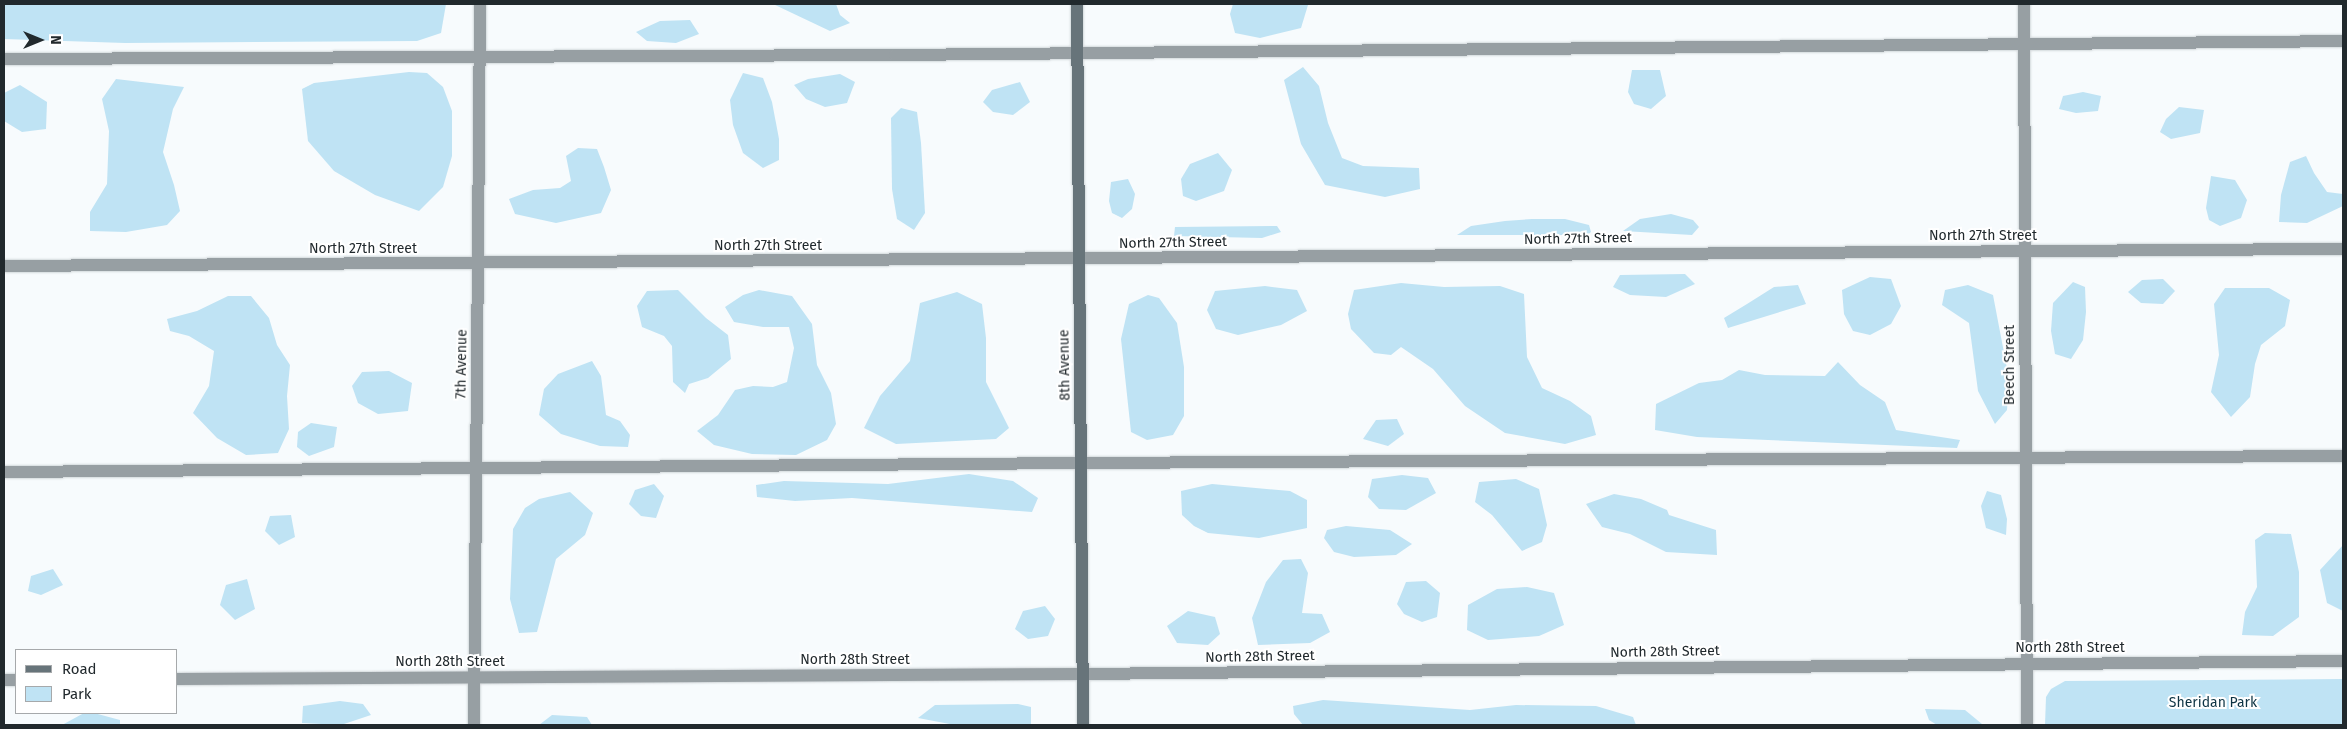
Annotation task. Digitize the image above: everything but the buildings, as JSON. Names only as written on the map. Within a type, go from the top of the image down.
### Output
[{"type":"street","name":"7th Avenue","points":[[474,725],[480,4]]},
{"type":"street","name":"8th Avenue","points":[[1077,4],[1083,725]]},
{"type":"street","name":"Beech Street","points":[[2024,4],[2027,725]]},
{"type":"street","points":[[4,59],[2024,45],[2343,40]]},
{"type":"street","name":"North 27th Street","points":[[4,266],[2343,249]]},
{"type":"street","points":[[4,472],[1081,463],[2343,456]]},
{"type":"street","name":"North 28th Street","points":[[178,679],[1083,674],[2343,661]]},
{"type":"green space","points":[[4,4],[446,4],[441,33],[417,41],[125,43],[4,39]]},
{"type":"green space","points":[[773,4],[836,4],[840,15],[850,23],[830,31]]},
{"type":"green space","points":[[1233,4],[1308,5],[1301,28],[1260,38],[1235,33],[1230,14]]},
{"type":"green space","points":[[690,20],[699,34],[676,43],[647,41],[636,32],[660,21]]},
{"type":"green space","points":[[1303,67],[1319,86],[1328,123],[1342,158],[1363,166],[1419,168],[1420,189],[1385,197],[1325,185],[1301,144],[1284,80]]},
{"type":"green space","points":[[1632,70],[1660,70],[1666,96],[1651,109],[1634,104],[1628,92]]},
{"type":"green space","points":[[409,72],[427,73],[443,87],[452,111],[452,156],[443,187],[419,211],[375,195],[334,171],[308,141],[302,89],[314,83]]},
{"type":"green space","points":[[743,73],[763,78],[772,102],[779,139],[779,160],[763,168],[743,153],[733,125],[730,100]]},
{"type":"green space","points":[[840,74],[855,82],[847,103],[825,107],[806,99],[794,85],[808,79]]},
{"type":"green space","points":[[116,79],[184,87],[173,109],[163,152],[180,211],[167,225],[126,232],[90,231],[90,212],[107,184],[109,131],[102,99]]},
{"type":"green space","points":[[1020,82],[1030,102],[1013,115],[993,112],[983,102],[992,90]]},
{"type":"green space","points":[[20,85],[47,102],[46,129],[22,132],[4,121],[4,93]]},
{"type":"green space","points":[[2083,92],[2101,96],[2098,111],[2076,113],[2059,109],[2063,96]]},
{"type":"green space","points":[[2179,107],[2204,110],[2200,133],[2171,139],[2160,132],[2166,119]]},
{"type":"green space","points":[[901,108],[917,112],[921,143],[925,213],[914,230],[897,219],[892,189],[891,118]]},
{"type":"green space","points":[[578,148],[597,149],[604,167],[611,190],[601,213],[556,223],[515,214],[509,199],[533,190],[560,188],[571,181],[566,156]]},
{"type":"green space","points":[[1218,153],[1232,170],[1224,191],[1196,201],[1183,196],[1181,179],[1190,164]]},
{"type":"green space","points":[[2306,156],[2314,173],[2327,192],[2343,194],[2343,206],[2307,223],[2279,222],[2281,195],[2290,162]]},
{"type":"green space","points":[[2211,176],[2235,180],[2247,200],[2241,218],[2220,226],[2209,220],[2206,208]]},
{"type":"green space","points":[[1128,179],[1135,194],[1132,209],[1122,218],[1112,213],[1109,201],[1111,182]]},
{"type":"green space","points":[[1671,214],[1693,220],[1699,227],[1692,235],[1623,231],[1640,219]]},
{"type":"green space","points":[[1532,219],[1565,219],[1589,225],[1591,232],[1587,235],[1457,235],[1471,226]]},
{"type":"green space","points":[[1277,226],[1281,232],[1262,238],[1174,236],[1175,227]]},
{"type":"green space","points":[[1685,274],[1695,284],[1666,297],[1630,295],[1613,287],[1620,275]]},
{"type":"green space","points":[[1870,277],[1891,279],[1901,306],[1891,324],[1870,335],[1853,331],[1844,314],[1842,290]]},
{"type":"green space","points":[[2163,279],[2175,291],[2163,304],[2141,303],[2128,292],[2142,280]]},
{"type":"green space","points":[[2073,282],[2085,287],[2086,312],[2083,340],[2071,359],[2055,354],[2051,331],[2053,303]]},
{"type":"green space","points":[[1401,283],[1444,287],[1500,286],[1524,294],[1527,357],[1542,388],[1570,401],[1591,416],[1596,435],[1565,444],[1505,433],[1465,406],[1433,369],[1401,347],[1391,355],[1374,353],[1351,329],[1348,314],[1354,290]]},
{"type":"green space","points":[[1798,285],[1806,304],[1728,328],[1724,318],[1774,287]]},
{"type":"green space","points":[[1968,285],[1993,295],[2009,379],[2007,410],[1995,424],[1978,391],[1969,323],[1942,305],[1945,290]]},
{"type":"green space","points":[[1265,286],[1297,290],[1307,311],[1281,325],[1238,335],[1216,329],[1207,310],[1215,291]]},
{"type":"green space","points":[[2225,288],[2269,288],[2290,300],[2285,326],[2261,345],[2255,364],[2250,397],[2231,417],[2211,392],[2219,355],[2214,304]]},
{"type":"green space","points":[[678,290],[706,318],[728,335],[731,359],[708,378],[689,384],[685,393],[673,382],[672,346],[664,336],[642,327],[637,306],[647,291]]},
{"type":"green space","points":[[759,290],[792,296],[812,324],[817,365],[831,393],[836,424],[827,440],[796,455],[752,454],[714,445],[697,431],[718,415],[735,390],[753,386],[773,387],[787,382],[794,348],[789,327],[763,327],[734,322],[725,307],[743,295]]},
{"type":"green space","points":[[957,292],[982,304],[986,338],[986,382],[1009,428],[996,439],[896,444],[864,428],[880,396],[910,361],[920,303]]},
{"type":"green space","points":[[1148,295],[1159,298],[1177,323],[1184,367],[1184,416],[1173,435],[1147,440],[1131,432],[1121,339],[1129,304]]},
{"type":"green space","points":[[228,296],[251,296],[269,318],[277,345],[290,365],[287,396],[289,429],[278,453],[246,455],[217,438],[193,413],[209,386],[214,351],[189,336],[170,331],[167,319],[197,311]]},
{"type":"green space","points":[[592,361],[601,376],[606,415],[620,421],[630,435],[628,447],[600,446],[561,434],[539,415],[544,389],[558,374]]},
{"type":"green space","points":[[1838,362],[1860,385],[1885,402],[1896,430],[1960,440],[1957,448],[1697,437],[1655,430],[1656,404],[1699,383],[1722,380],[1739,370],[1765,375],[1825,376]]},
{"type":"green space","points":[[389,371],[412,383],[408,411],[378,414],[358,403],[352,386],[362,372]]},
{"type":"green space","points":[[1397,419],[1404,434],[1388,446],[1363,439],[1376,420]]},
{"type":"green space","points":[[311,423],[337,427],[334,447],[309,456],[297,447],[298,432]]},
{"type":"green space","points":[[969,474],[1013,481],[1038,498],[1032,512],[852,498],[795,501],[757,497],[756,485],[784,481],[888,484]]},
{"type":"green space","points":[[1402,475],[1428,478],[1436,493],[1406,510],[1379,509],[1368,497],[1372,479]]},
{"type":"green space","points":[[1516,479],[1539,489],[1547,525],[1542,542],[1522,551],[1492,515],[1475,502],[1479,482]]},
{"type":"green space","points":[[654,484],[664,496],[656,518],[641,516],[629,504],[635,490]]},
{"type":"green space","points":[[1212,484],[1290,491],[1307,500],[1307,528],[1259,538],[1208,533],[1194,526],[1182,515],[1181,491]]},
{"type":"green space","points":[[1987,491],[2001,495],[2007,519],[2006,535],[1986,528],[1981,506]]},
{"type":"green space","points":[[570,492],[593,513],[585,535],[556,559],[537,632],[519,633],[510,599],[513,529],[525,508],[539,499]]},
{"type":"green space","points":[[1614,494],[1641,499],[1667,510],[1669,515],[1716,530],[1717,555],[1666,552],[1630,534],[1602,527],[1586,504]]},
{"type":"green space","points":[[291,515],[295,537],[279,545],[265,531],[270,516]]},
{"type":"green space","points":[[1346,526],[1390,530],[1412,544],[1396,555],[1354,557],[1334,552],[1324,538],[1327,530]]},
{"type":"green space","points":[[2265,533],[2291,534],[2299,572],[2299,617],[2273,636],[2242,635],[2245,612],[2257,587],[2255,540]]},
{"type":"green space","points":[[2343,545],[2343,611],[2327,603],[2320,570]]},
{"type":"green space","points":[[1301,559],[1308,573],[1302,613],[1322,614],[1330,632],[1310,643],[1258,645],[1252,618],[1266,582],[1283,560]]},
{"type":"green space","points":[[53,569],[63,585],[41,595],[28,591],[31,576]]},
{"type":"green space","points":[[247,579],[255,609],[235,620],[220,605],[226,585]]},
{"type":"green space","points":[[1426,581],[1440,593],[1437,617],[1422,622],[1404,614],[1397,604],[1406,582]]},
{"type":"green space","points":[[1527,587],[1554,593],[1564,625],[1539,636],[1488,640],[1467,630],[1468,605],[1497,589]]},
{"type":"green space","points":[[1045,606],[1055,619],[1048,636],[1028,639],[1015,629],[1023,611]]},
{"type":"green space","points":[[1188,611],[1215,617],[1220,634],[1208,645],[1177,643],[1167,626]]},
{"type":"green space","name":"Sheridan Park","points":[[2343,679],[2343,725],[2045,725],[2046,697],[2051,689],[2065,681]]},
{"type":"green space","points":[[1323,700],[1470,710],[1516,705],[1596,706],[1633,717],[1636,725],[1303,725],[1294,714],[1293,706]]},
{"type":"green space","points":[[340,701],[363,704],[371,715],[341,725],[302,723],[303,706]]},
{"type":"green space","points":[[1018,704],[1031,707],[1031,725],[955,725],[918,718],[935,705]]},
{"type":"green space","points":[[1925,709],[1965,710],[1982,724],[1937,725],[1929,720]]},
{"type":"green space","points":[[82,714],[98,714],[120,720],[120,725],[62,725]]},
{"type":"green space","points":[[552,715],[587,717],[592,725],[539,725]]}]
